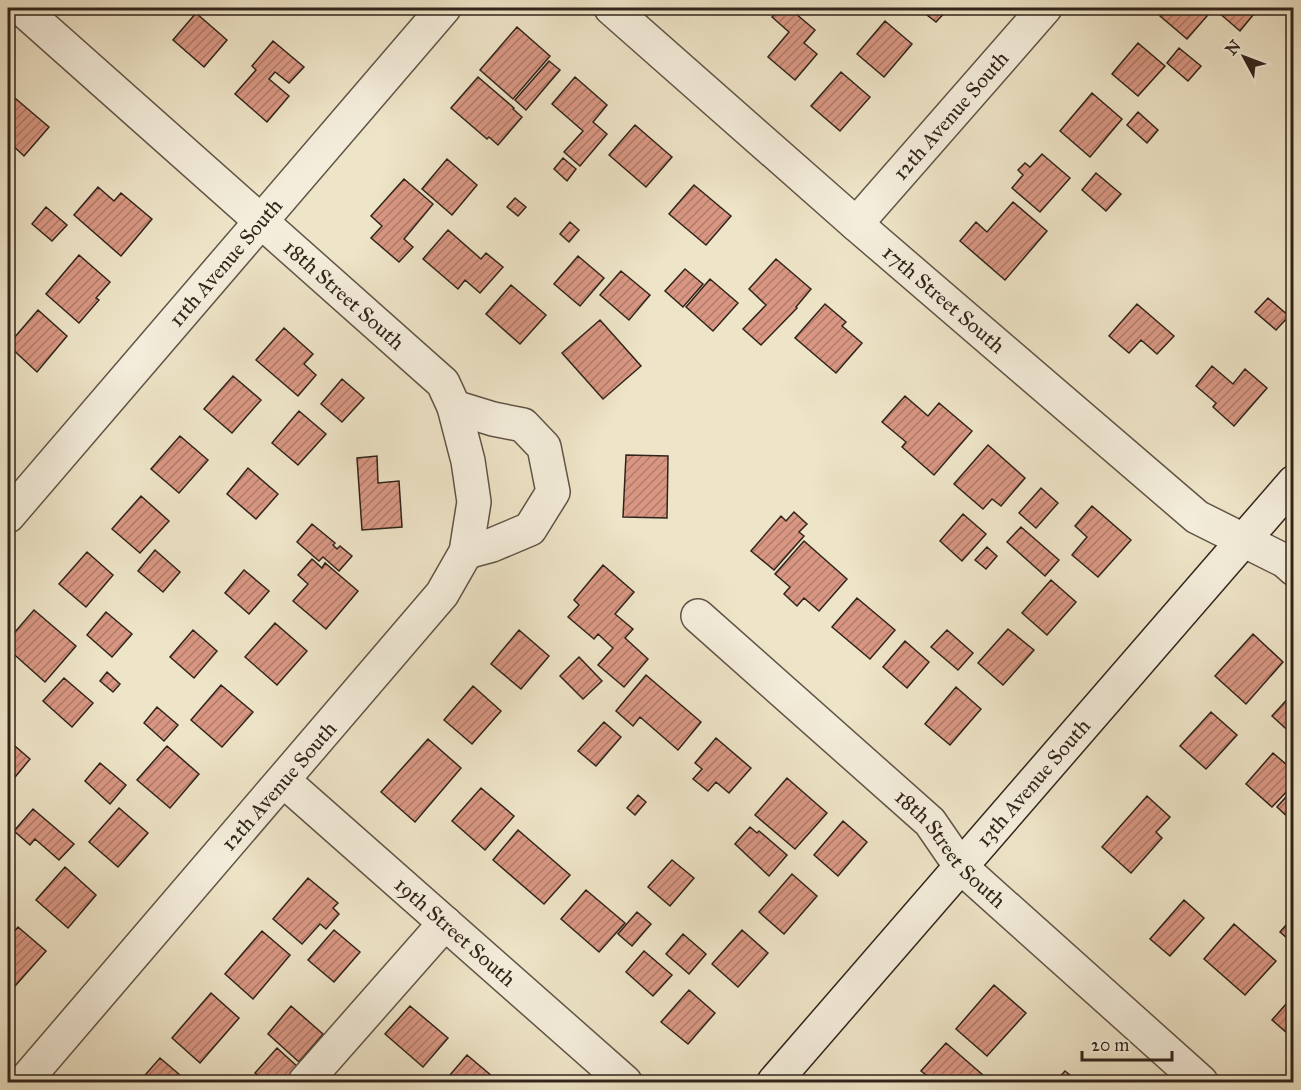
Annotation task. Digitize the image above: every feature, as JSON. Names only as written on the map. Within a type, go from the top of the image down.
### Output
[{"type":"street","name":"18th Street South","points":[[21,8],[443,383],[454,407],[468,461]]},
{"type":"street","name":"11th Avenue South","points":[[8,516],[444,8]]},
{"type":"street","name":"17th Street South","points":[[611,8],[856,224],[1197,516],[1285,561],[1293,569]]},
{"type":"street","name":"12th Avenue South","points":[[856,224],[1045,8]]},
{"type":"street","points":[[454,407],[523,425],[544,447],[553,492],[530,529],[492,545],[466,552]]},
{"type":"street","name":"12th Avenue South","points":[[24,1083],[442,594],[466,552],[474,502],[468,461]]},
{"type":"street","name":"13th Avenue South","points":[[774,1083],[1293,482]]},
{"type":"street","name":"18th Street South","points":[[698,616],[930,822],[961,867],[1201,1083]]},
{"type":"street","name":"19th Street South","points":[[284,781],[625,1083]]},
{"type":"street","points":[[305,1083],[445,923]]},
{"type":"building","points":[[781,8],[789,8],[815,30],[804,43],[817,54],[795,80],[768,57],[789,32],[772,17]]},
{"type":"building","points":[[918,8],[949,8],[936,22]]},
{"type":"building","points":[[1168,8],[1214,8],[1187,39],[1160,16]]},
{"type":"building","points":[[1222,8],[1245,8],[1253,15],[1240,31],[1218,12]]},
{"type":"building","points":[[196,13],[227,40],[204,67],[173,40]]},
{"type":"building","points":[[885,21],[912,44],[884,77],[857,54]]},
{"type":"building","points":[[517,27],[550,56],[513,99],[480,70]]},
{"type":"building","points":[[273,41],[304,67],[289,83],[275,72],[269,79],[289,96],[267,122],[235,94],[256,70],[252,66]]},
{"type":"building","points":[[1138,43],[1165,66],[1138,96],[1112,74]]},
{"type":"building","points":[[1179,48],[1201,66],[1188,81],[1167,63]]},
{"type":"building","points":[[549,61],[560,70],[526,110],[515,100]]},
{"type":"building","points":[[841,72],[870,97],[840,131],[811,106]]},
{"type":"building","points":[[478,77],[522,117],[498,145],[489,137],[487,139],[451,108]]},
{"type":"building","points":[[575,77],[607,105],[593,122],[607,134],[580,166],[564,152],[583,131],[552,104]]},
{"type":"building","points":[[9,93],[49,127],[24,156],[8,141]]},
{"type":"building","points":[[1092,93],[1122,119],[1090,157],[1060,131]]},
{"type":"building","points":[[1138,112],[1158,130],[1147,143],[1127,125]]},
{"type":"building","points":[[635,125],[672,157],[646,187],[609,155]]},
{"type":"building","points":[[1042,154],[1070,178],[1040,212],[1012,188],[1023,175],[1018,170],[1025,163],[1030,167]]},
{"type":"building","points":[[563,158],[576,169],[567,181],[554,169]]},
{"type":"building","points":[[447,159],[477,185],[452,215],[422,189]]},
{"type":"building","points":[[1096,173],[1121,194],[1106,211],[1082,190]]},
{"type":"building","points":[[404,179],[433,204],[404,239],[413,247],[399,262],[371,238],[382,226],[371,216]]},
{"type":"building","points":[[694,185],[731,216],[706,245],[669,214]]},
{"type":"building","points":[[98,187],[114,201],[121,193],[152,219],[121,256],[74,215]]},
{"type":"building","points":[[515,198],[526,207],[518,216],[507,207]]},
{"type":"building","points":[[1013,202],[1047,231],[1005,280],[960,241],[976,222],[987,232]]},
{"type":"building","points":[[46,207],[67,225],[52,241],[32,224]]},
{"type":"building","points":[[570,222],[579,230],[569,242],[560,234]]},
{"type":"building","points":[[448,230],[481,259],[486,253],[503,267],[480,293],[465,280],[458,289],[423,259]]},
{"type":"building","points":[[79,255],[110,282],[96,298],[99,300],[79,323],[46,294]]},
{"type":"building","points":[[578,256],[604,278],[580,306],[554,284]]},
{"type":"building","points":[[776,259],[811,289],[797,308],[761,345],[743,329],[766,305],[749,289]]},
{"type":"building","points":[[685,269],[703,284],[683,307],[665,291]]},
{"type":"building","points":[[621,271],[650,295],[629,320],[600,295]]},
{"type":"building","points":[[710,279],[738,303],[713,331],[686,307]]},
{"type":"building","points":[[511,285],[546,315],[520,344],[486,314]]},
{"type":"building","points":[[1268,298],[1289,316],[1276,330],[1255,312]]},
{"type":"building","points":[[825,304],[846,322],[842,326],[862,343],[836,373],[795,338]]},
{"type":"building","points":[[1137,304],[1174,336],[1157,354],[1141,340],[1129,353],[1109,336]]},
{"type":"building","points":[[38,310],[67,336],[37,372],[8,345]]},
{"type":"building","points":[[600,320],[641,366],[603,399],[562,353]]},
{"type":"building","points":[[284,328],[313,354],[304,364],[316,375],[298,396],[256,360]]},
{"type":"building","points":[[1212,366],[1233,384],[1245,369],[1267,388],[1234,426],[1213,407],[1216,403],[1196,386]]},
{"type":"building","points":[[233,376],[261,400],[232,433],[204,409]]},
{"type":"building","points":[[342,379],[364,398],[342,422],[321,404]]},
{"type":"building","points":[[905,396],[928,416],[939,403],[972,431],[934,475],[902,447],[906,442],[882,422]]},
{"type":"building","points":[[299,411],[326,434],[298,465],[272,443]]},
{"type":"building","points":[[180,436],[208,460],[179,493],[151,469]]},
{"type":"building","points":[[988,445],[1025,478],[1001,506],[992,499],[983,509],[954,484]]},
{"type":"building","points":[[626,455],[668,456],[667,518],[623,517]]},
{"type":"building","points":[[377,456],[378,483],[399,481],[402,527],[362,530],[357,458]]},
{"type":"building","points":[[248,468],[278,494],[256,519],[227,494]]},
{"type":"building","points":[[1041,488],[1058,503],[1036,528],[1019,513]]},
{"type":"building","points":[[141,496],[169,521],[140,553],[112,529]]},
{"type":"building","points":[[1092,506],[1131,540],[1098,577],[1072,555],[1087,537],[1075,526]]},
{"type":"building","points":[[794,512],[807,524],[799,532],[804,536],[774,570],[751,551],[781,516],[786,521]]},
{"type":"building","points":[[963,514],[986,534],[962,561],[940,541]]},
{"type":"building","points":[[312,524],[335,543],[333,545],[337,549],[340,546],[352,556],[339,571],[323,557],[319,561],[297,542]]},
{"type":"building","points":[[1021,527],[1059,560],[1045,576],[1007,542]]},
{"type":"building","points":[[804,541],[847,579],[819,611],[804,598],[797,606],[784,594],[790,587],[775,574]]},
{"type":"building","points":[[987,547],[997,556],[986,569],[975,560]]},
{"type":"building","points":[[155,550],[180,572],[163,592],[138,571]]},
{"type":"building","points":[[87,552],[113,575],[86,607],[59,584]]},
{"type":"building","points":[[312,559],[322,568],[325,563],[358,591],[326,629],[293,601],[308,584],[298,575]]},
{"type":"building","points":[[603,565],[634,592],[615,614],[633,629],[625,638],[648,659],[624,687],[598,665],[613,648],[598,634],[594,639],[568,617],[579,605],[574,600]]},
{"type":"building","points":[[244,570],[269,591],[249,614],[225,593]]},
{"type":"building","points":[[1051,580],[1076,602],[1047,635],[1022,613]]},
{"type":"building","points":[[857,598],[895,630],[870,659],[832,627]]},
{"type":"building","points":[[34,610],[76,646],[45,682],[8,649],[8,640]]},
{"type":"building","points":[[106,612],[132,634],[112,657],[87,635]]},
{"type":"building","points":[[275,623],[307,651],[277,685],[245,657]]},
{"type":"building","points":[[1008,629],[1034,650],[1003,685],[978,663]]},
{"type":"building","points":[[193,630],[217,651],[194,678],[170,657]]},
{"type":"building","points":[[519,630],[549,656],[521,689],[491,664]]},
{"type":"building","points":[[947,630],[973,653],[958,670],[931,647]]},
{"type":"building","points":[[1253,634],[1283,662],[1246,704],[1215,676]]},
{"type":"building","points":[[905,641],[929,662],[907,688],[883,667]]},
{"type":"building","points":[[579,657],[602,681],[583,699],[560,676]]},
{"type":"building","points":[[107,672],[120,684],[113,692],[100,681]]},
{"type":"building","points":[[646,675],[701,722],[678,750],[640,717],[633,726],[616,711]]},
{"type":"building","points":[[64,678],[93,703],[72,727],[43,701]]},
{"type":"building","points":[[221,685],[253,712],[222,747],[191,720]]},
{"type":"building","points":[[473,686],[501,711],[472,744],[444,720]]},
{"type":"building","points":[[956,687],[981,709],[950,745],[925,724]]},
{"type":"building","points":[[1294,692],[1294,736],[1272,716]]},
{"type":"building","points":[[157,707],[178,725],[164,741],[144,723]]},
{"type":"building","points":[[1211,712],[1237,735],[1206,769],[1180,746]]},
{"type":"building","points":[[604,722],[621,737],[596,766],[578,751]]},
{"type":"building","points":[[716,738],[751,768],[729,793],[716,782],[708,791],[693,779],[702,769],[695,763]]},
{"type":"building","points":[[428,739],[461,768],[415,822],[381,792]]},
{"type":"building","points":[[8,740],[30,759],[11,782],[8,780]]},
{"type":"building","points":[[167,746],[199,774],[170,808],[137,780]]},
{"type":"building","points":[[1273,753],[1294,771],[1294,784],[1272,807],[1246,784]]},
{"type":"building","points":[[100,763],[126,785],[110,804],[85,781]]},
{"type":"building","points":[[787,778],[827,813],[795,849],[755,815]]},
{"type":"building","points":[[481,788],[514,816],[485,850],[452,821]]},
{"type":"building","points":[[1294,788],[1294,821],[1293,822],[1277,807]]},
{"type":"building","points":[[638,795],[646,802],[635,815],[627,808]]},
{"type":"building","points":[[1147,796],[1170,817],[1156,832],[1162,838],[1131,873],[1102,847]]},
{"type":"building","points":[[119,808],[148,833],[118,867],[89,842]]},
{"type":"building","points":[[33,809],[74,844],[59,860],[35,839],[30,845],[14,831]]},
{"type":"building","points":[[843,821],[867,842],[838,876],[814,855]]},
{"type":"building","points":[[750,827],[757,833],[759,831],[787,855],[769,876],[735,844]]},
{"type":"building","points":[[518,830],[570,875],[544,904],[493,860]]},
{"type":"building","points":[[672,860],[694,878],[670,906],[648,887]]},
{"type":"building","points":[[65,867],[96,895],[68,928],[36,900]]},
{"type":"building","points":[[792,874],[817,896],[784,934],[759,912]]},
{"type":"building","points":[[308,878],[338,903],[333,908],[339,914],[326,929],[320,924],[302,944],[273,919]]},
{"type":"building","points":[[586,890],[625,923],[599,952],[561,919]]},
{"type":"building","points":[[1184,900],[1204,918],[1170,956],[1150,939]]},
{"type":"building","points":[[637,912],[651,924],[632,946],[618,934]]},
{"type":"building","points":[[1294,916],[1294,944],[1280,932]]},
{"type":"building","points":[[1234,924],[1276,961],[1245,995],[1204,959]]},
{"type":"building","points":[[18,927],[46,951],[8,994],[8,939]]},
{"type":"building","points":[[334,930],[360,952],[334,982],[308,960]]},
{"type":"building","points":[[742,930],[768,953],[738,987],[712,964]]},
{"type":"building","points":[[262,931],[290,955],[253,999],[225,974]]},
{"type":"building","points":[[683,934],[706,954],[689,974],[666,954]]},
{"type":"building","points":[[644,951],[672,975],[653,996],[626,972]]},
{"type":"building","points":[[994,985],[1026,1013],[987,1056],[956,1029]]},
{"type":"building","points":[[689,990],[715,1013],[688,1044],[661,1022]]},
{"type":"building","points":[[211,993],[239,1018],[200,1063],[172,1038]]},
{"type":"building","points":[[1294,995],[1294,1039],[1272,1020]]},
{"type":"building","points":[[291,1006],[323,1034],[299,1062],[268,1034]]},
{"type":"building","points":[[410,1006],[448,1038],[423,1067],[385,1034]]},
{"type":"building","points":[[946,1043],[991,1082],[935,1082],[921,1071]]},
{"type":"building","points":[[277,1048],[299,1068],[287,1082],[266,1082],[255,1073]]},
{"type":"building","points":[[467,1055],[499,1082],[444,1082]]},
{"type":"building","points":[[160,1058],[187,1081],[139,1082]]},
{"type":"building","points":[[1065,1071],[1079,1082],[1055,1082]]}]
